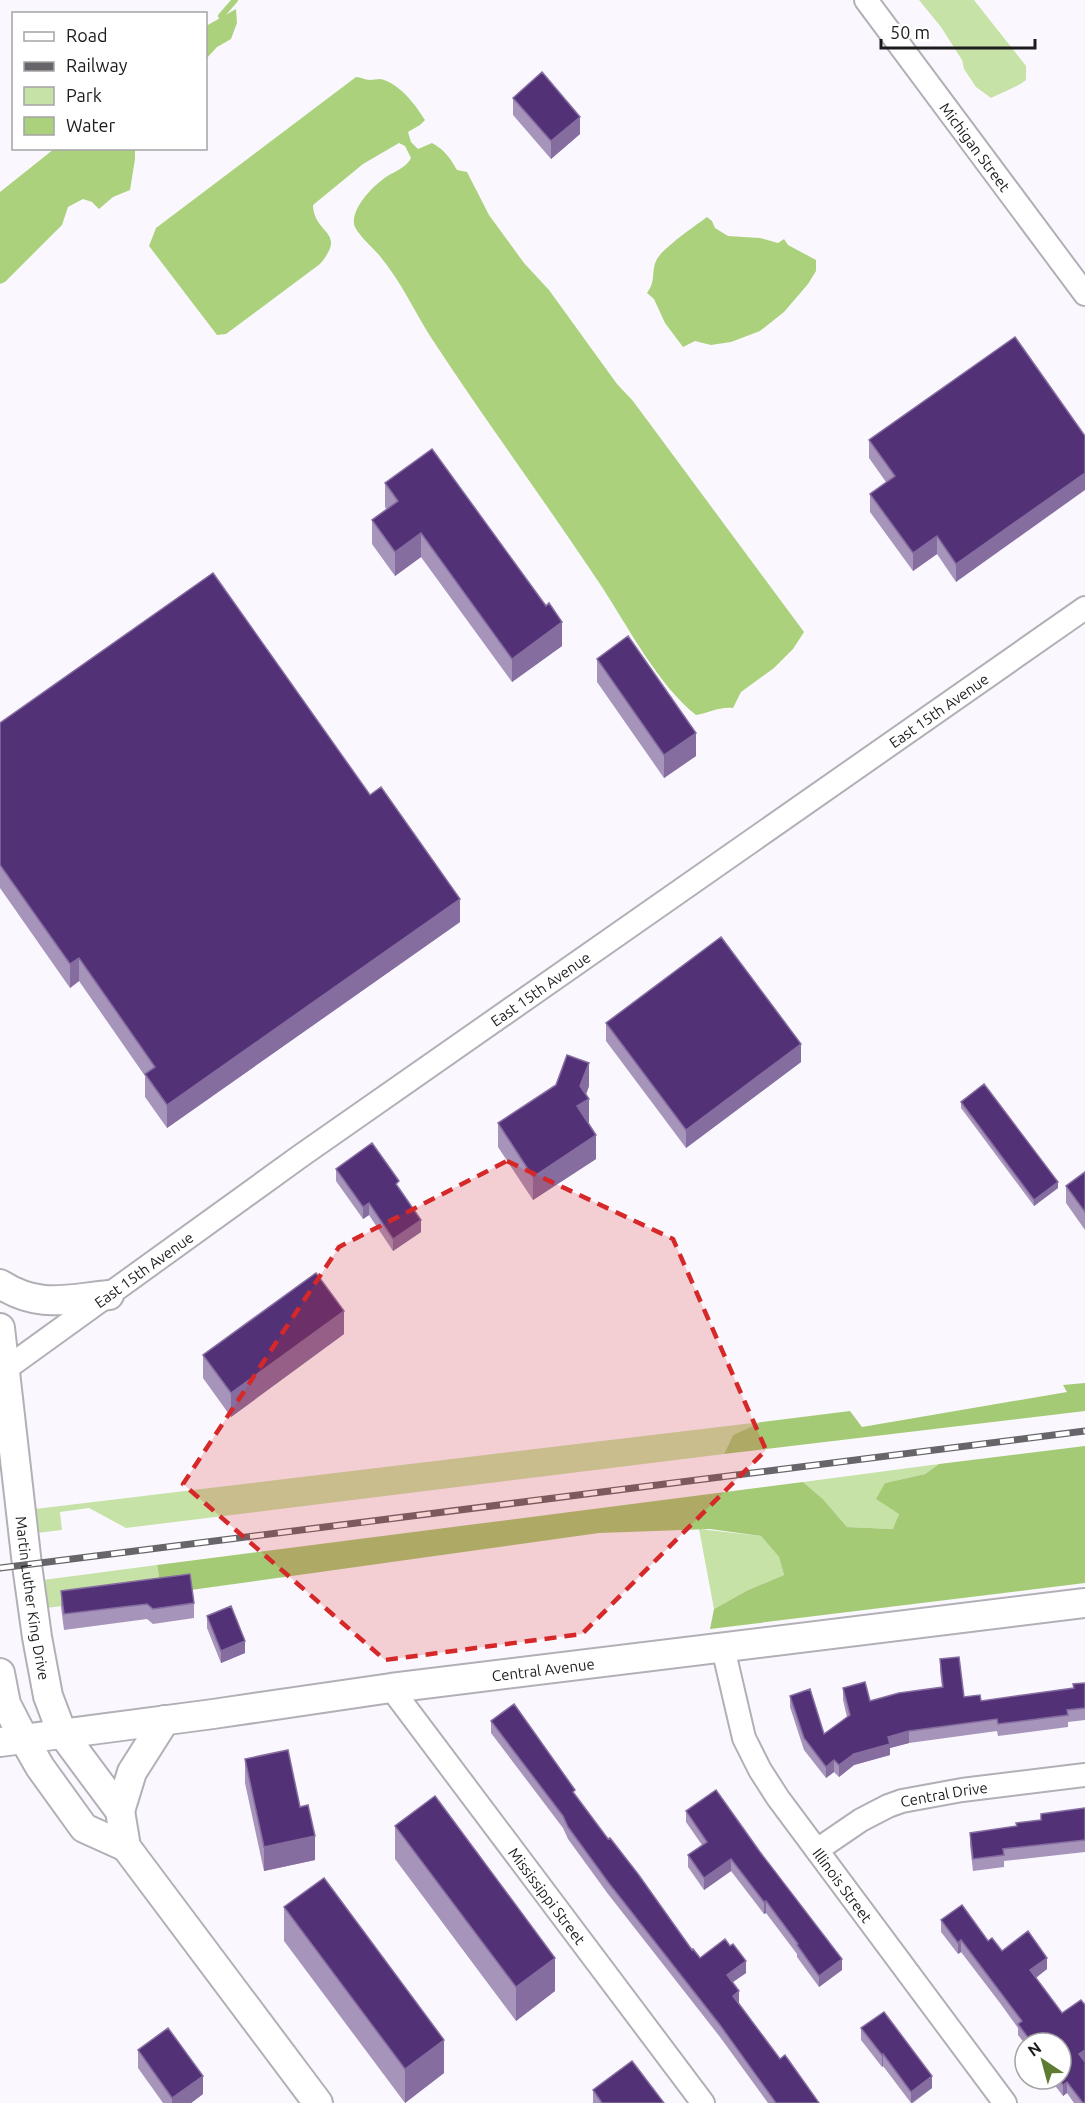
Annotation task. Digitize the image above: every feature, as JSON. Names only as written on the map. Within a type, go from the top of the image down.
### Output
[{"type":"main road","points":[[0,1284],[14,1293],[41,1302],[109,1295]]},
{"type":"main road","name":"Martin Luther King Drive","points":[[0,1328],[2,1368],[37,1637],[48,1696],[62,1734],[120,1811],[126,1847],[318,2103]]},
{"type":"main road","points":[[0,1462],[20,1498]]},
{"type":"main road","name":"Central Avenue","points":[[12,1740],[391,1688],[1085,1603]]},
{"type":"main road","name":"Martin Luther King Drive","points":[[0,1673],[12,1740],[40,1767],[84,1828],[126,1847]]},
{"type":"main road","points":[[120,1811],[132,1772],[165,1720]]},
{"type":"street","name":"Michigan Street","points":[[866,0],[1085,294]]},
{"type":"street","name":"East 15th Avenue","points":[[2,1368],[109,1295],[302,1155],[1085,608]]},
{"type":"street","name":"Illinois Street","points":[[723,1648],[740,1728],[748,1749],[770,1787],[1005,2103]]},
{"type":"street","name":"Mississippi Street","points":[[391,1688],[703,2103]]},
{"type":"street","name":"Central Drive","points":[[817,1850],[861,1820],[902,1801],[963,1790],[1085,1775]]},
{"type":"highlighted area","points":[[507,1161],[673,1239],[766,1450],[582,1634],[385,1660],[183,1484],[339,1247]]},
{"type":"green space","points":[[919,0],[974,0],[1026,66],[1026,80],[991,98],[976,87],[941,27]]},
{"type":"green space","points":[[761,1422],[733,1435],[724,1454],[126,1528],[89,1508],[60,1512],[62,1530],[37,1533],[35,1509]]},
{"type":"green space","points":[[939,1464],[925,1474],[885,1483],[899,1514],[894,1529],[847,1527],[823,1499],[803,1482]]},
{"type":"green space","points":[[699,1529],[761,1536],[779,1557],[784,1575],[748,1590],[714,1609]]},
{"type":"green space","points":[[157,1565],[162,1594],[46,1608],[43,1580]]},
{"type":"shaded area","points":[[1085,1383],[1085,1411],[724,1454],[733,1435],[761,1422],[850,1411],[862,1427],[1067,1392],[1063,1385]]},
{"type":"shaded area","points":[[1085,1446],[1085,1583],[710,1629],[714,1609],[748,1590],[784,1575],[779,1557],[761,1536],[710,1529],[599,1533],[162,1594],[157,1565],[803,1482],[823,1499],[847,1527],[893,1529],[899,1514],[876,1499],[885,1483],[925,1474],[939,1464]]},
{"type":"water","points":[[236,9],[237,23],[231,39],[217,47],[207,58],[207,25]]},
{"type":"water","points":[[356,77],[384,80],[402,91],[412,102],[425,120],[408,132],[411,142],[418,149],[432,143],[447,155],[457,170],[467,172],[489,215],[524,263],[549,290],[804,632],[793,649],[774,668],[741,692],[733,708],[696,715],[669,688],[425,328],[394,275],[355,227],[354,217],[364,198],[381,181],[403,167],[411,158],[405,146],[399,143],[363,164],[313,205],[318,222],[330,239],[331,245],[328,253],[320,264],[226,334],[217,335],[149,246],[156,228]]},
{"type":"water","points":[[53,150],[135,150],[130,190],[113,197],[99,209],[92,202],[83,199],[68,207],[62,225],[5,282],[0,284],[0,192]]},
{"type":"water","points":[[707,217],[715,228],[728,236],[760,238],[778,243],[784,239],[788,245],[816,260],[816,271],[784,312],[760,331],[731,342],[711,345],[695,341],[683,347],[665,323],[654,299],[647,293],[652,285],[659,256]]},
{"type":"building","points":[[542,72],[580,117],[551,141],[513,98]]},
{"type":"building","points":[[1015,337],[1085,436],[1085,473],[956,564],[937,536],[913,553],[870,494],[895,476],[869,440]]},
{"type":"building","points":[[432,449],[546,606],[549,603],[562,622],[512,659],[421,533],[395,552],[372,520],[398,501],[385,483]]},
{"type":"building","points":[[213,573],[370,795],[381,787],[460,899],[167,1105],[145,1074],[155,1067],[79,958],[70,964],[0,865],[0,723]]},
{"type":"building","points":[[628,636],[696,733],[664,755],[597,659]]},
{"type":"building","points":[[721,937],[801,1044],[686,1130],[606,1023]]},
{"type":"building","points":[[567,1055],[589,1063],[580,1086],[589,1099],[577,1106],[596,1135],[533,1177],[498,1123],[556,1085]]},
{"type":"building","points":[[984,1084],[1058,1182],[1034,1200],[961,1102]]},
{"type":"building","points":[[372,1143],[399,1181],[396,1184],[421,1220],[393,1239],[369,1203],[363,1207],[336,1169]]},
{"type":"building","points":[[1085,1172],[1085,1212],[1066,1186]]},
{"type":"building","points":[[316,1273],[344,1311],[231,1393],[203,1355]]},
{"type":"building","points":[[190,1574],[194,1603],[153,1609],[147,1604],[64,1614],[61,1591]]},
{"type":"building","points":[[231,1606],[245,1641],[221,1651],[207,1616]]},
{"type":"building","points":[[959,1657],[964,1697],[980,1695],[981,1701],[1074,1688],[1073,1684],[1085,1683],[1085,1708],[1067,1710],[1068,1715],[998,1724],[997,1719],[909,1731],[888,1737],[890,1744],[854,1754],[839,1765],[834,1760],[826,1767],[804,1738],[790,1696],[810,1689],[824,1734],[850,1715],[843,1688],[865,1682],[870,1701],[899,1693],[943,1687],[940,1659]]},
{"type":"building","points":[[514,1704],[575,1790],[573,1792],[638,1874],[692,1950],[700,1958],[725,1939],[730,1946],[733,1944],[746,1961],[727,1975],[739,1991],[733,1996],[780,2059],[785,2055],[819,2103],[776,2103],[720,2025],[608,1882],[568,1827],[563,1816],[491,1721]]},
{"type":"building","points":[[288,1750],[300,1807],[308,1805],[315,1836],[264,1847],[245,1759]]},
{"type":"building","points":[[716,1790],[842,1959],[819,1976],[766,1901],[764,1902],[731,1859],[704,1878],[688,1855],[707,1842],[686,1811]]},
{"type":"building","points":[[435,1796],[555,1958],[516,1987],[395,1826]]},
{"type":"building","points":[[1085,1808],[1085,1840],[1003,1849],[1004,1855],[973,1859],[970,1833],[1041,1820],[1041,1814]]},
{"type":"building","points":[[324,1878],[444,2040],[405,2069],[284,1907]]},
{"type":"building","points":[[962,1905],[988,1941],[992,1938],[1002,1951],[1028,1931],[1047,1958],[1030,1970],[1062,2013],[1081,2000],[1085,2005],[1085,2050],[1079,2054],[1085,2062],[1085,2103],[1073,2090],[1073,2031],[1023,2031],[1018,2024],[1022,2021],[961,1940],[958,1943],[941,1920]]},
{"type":"building","points":[[884,2012],[932,2076],[911,2092],[861,2028]]},
{"type":"building","points":[[168,2028],[203,2076],[172,2098],[138,2050]]},
{"type":"building","points":[[632,2061],[664,2103],[602,2103],[593,2090]]},
{"type":"waterway","points":[[221,16],[235,0]]},
{"type":"railway","points":[[0,1568],[1085,1431]]}]
